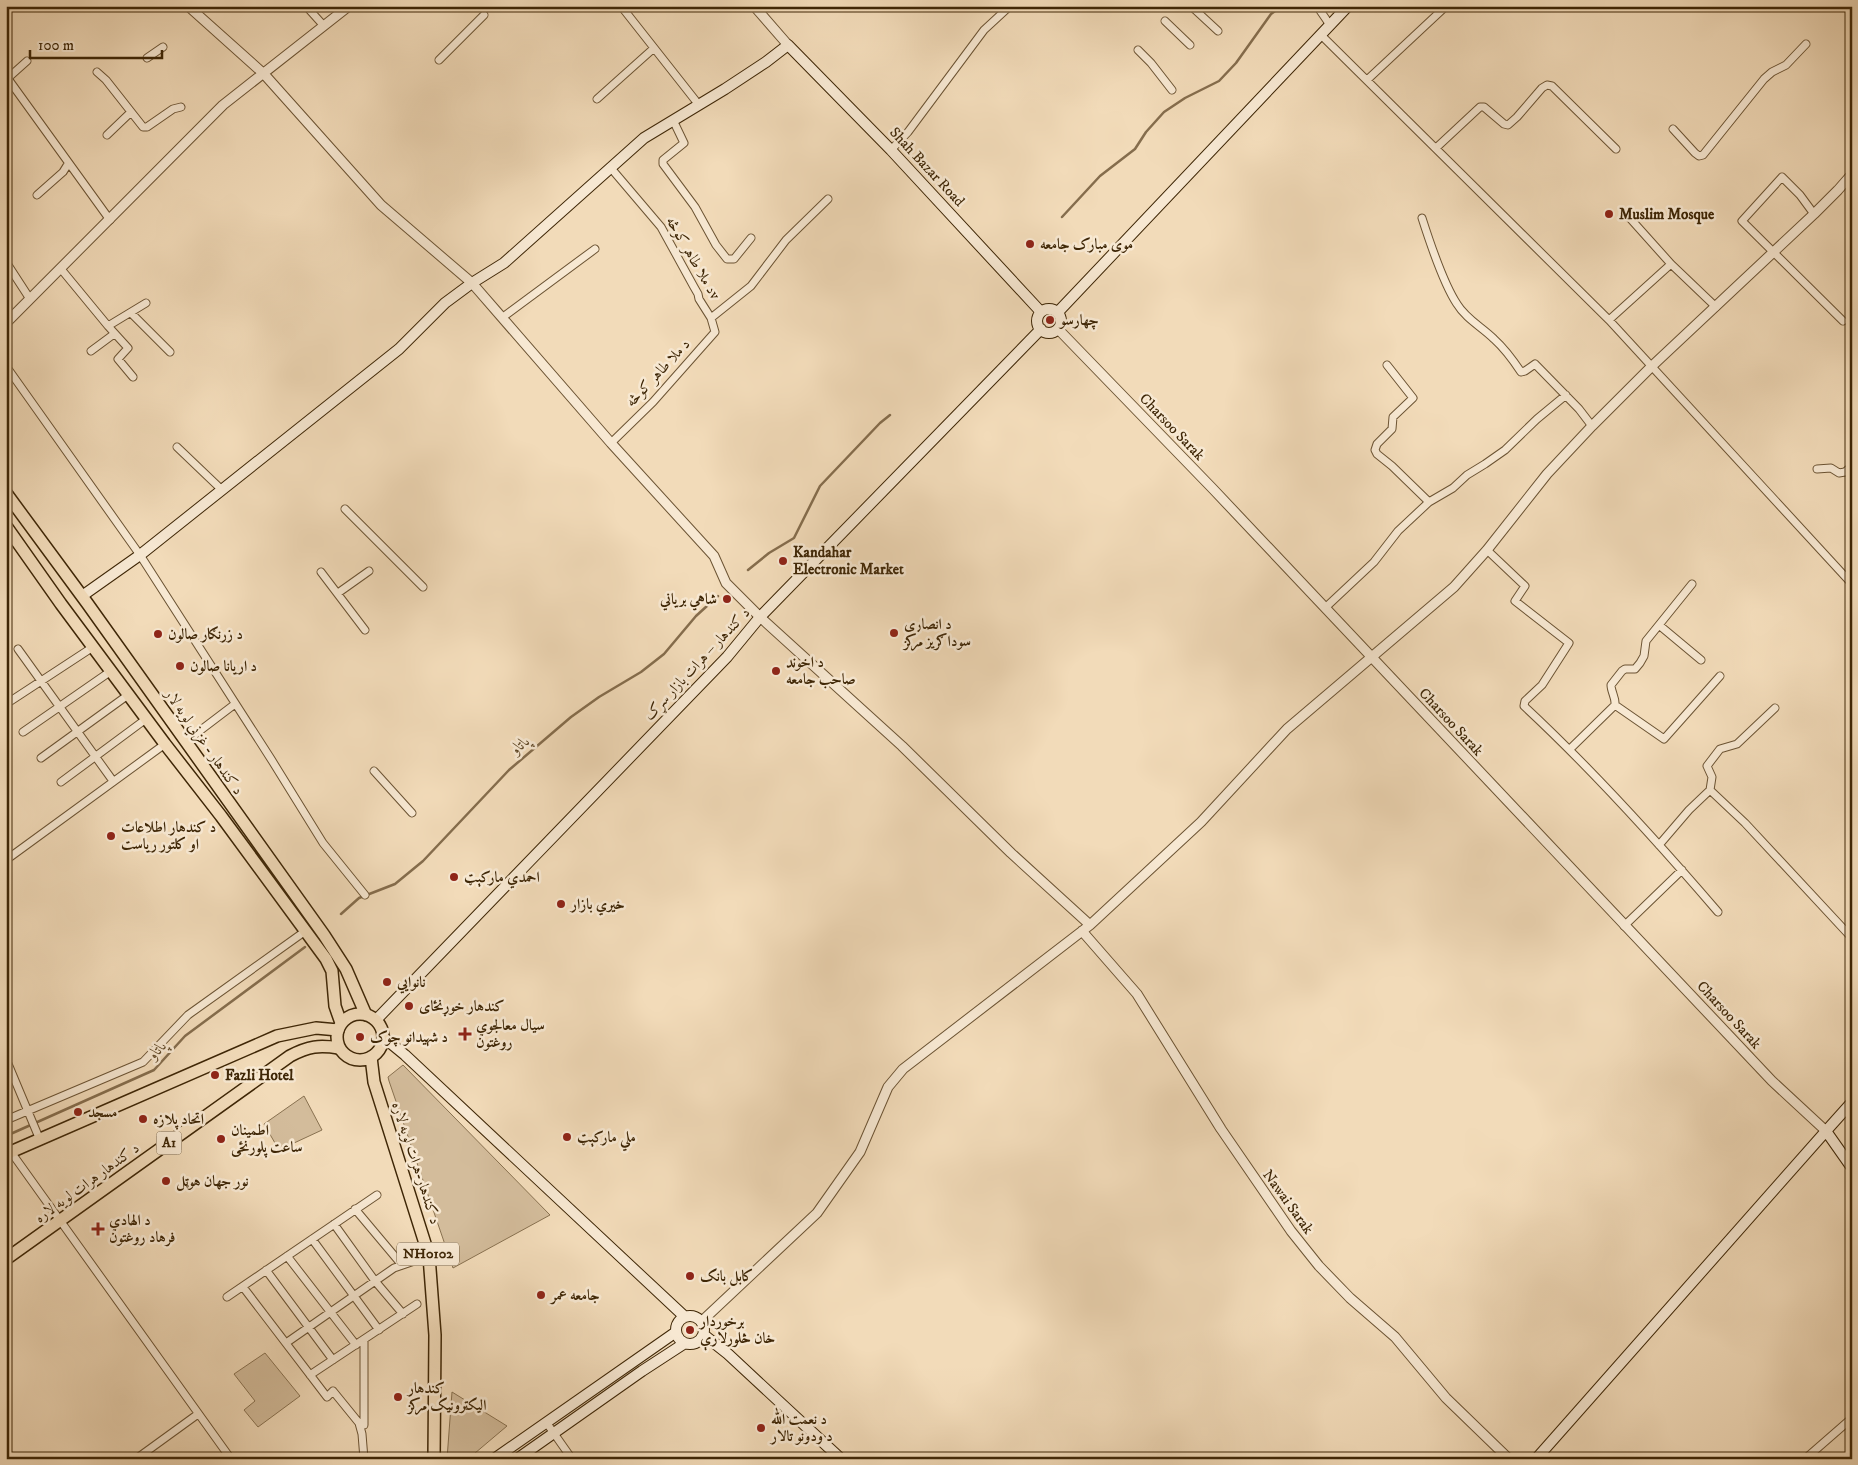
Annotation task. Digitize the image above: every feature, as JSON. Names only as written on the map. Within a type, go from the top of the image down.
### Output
[{"type":"main road","points":[[1058,312],[1348,6]]},
{"type":"main road","points":[[82,596],[140,555],[399,349],[445,303],[504,263],[644,138],[766,62],[788,45]]},
{"type":"main road","name":"Shah Bazar Road","points":[[788,45],[891,150],[1041,312]]},
{"type":"main road","points":[[1052,309],[1058,312],[1061,321],[1058,329],[1049,332],[1041,329],[1038,318],[1041,312],[1052,309]]},
{"type":"main road","name":"د کندهار – هرات بازار سړک","points":[[371,1017],[720,664],[760,617],[1041,329]]},
{"type":"main road","name":"د کندهار - غزني لويه لار","points":[[6,493],[82,596],[346,969],[371,1017]]},
{"type":"main road","name":"د کندهار - غزني لويه لار","points":[[6,526],[128,695],[221,816],[304,932],[326,959],[332,971],[339,1027]]},
{"type":"main road","points":[[352,1015],[371,1017],[380,1025],[383,1037],[382,1045],[371,1057],[362,1060],[353,1059],[345,1055],[337,1042],[339,1027],[352,1015]]},
{"type":"main road","points":[[9,1153],[38,1136],[277,1036],[316,1028],[339,1027]]},
{"type":"main road","points":[[383,1037],[406,1055],[685,1317]]},
{"type":"main road","name":"د کندهار هرات لویه لاره","points":[[6,1259],[290,1056],[306,1048],[321,1046],[339,1048]]},
{"type":"main road","name":"د کندهار-هرات لويه لاره","points":[[371,1057],[374,1082],[429,1256],[435,1335],[434,1459]]},
{"type":"main road","points":[[1536,1459],[1852,1102]]},
{"type":"main road","points":[[1826,1131],[1852,1168]]},
{"type":"main road","points":[[694,1316],[702,1321],[704,1335],[698,1342],[694,1344],[685,1343],[678,1337],[676,1332],[678,1323],[685,1317],[694,1316]]},
{"type":"main road","points":[[494,1459],[676,1332]]},
{"type":"main road","points":[[704,1335],[728,1354],[841,1459]]},
{"type":"main road","points":[[517,1459],[685,1343]]},
{"type":"street","points":[[188,6],[264,74],[382,205],[472,283],[611,443],[714,556],[726,583],[760,617],[902,746],[1011,854],[1090,925]]},
{"type":"street","points":[[306,6],[324,26]]},
{"type":"street","points":[[6,322],[223,105],[349,6]]},
{"type":"street","points":[[621,6],[699,105]]},
{"type":"street","points":[[754,6],[788,45]]},
{"type":"street","points":[[891,150],[908,132],[984,30],[1010,6]]},
{"type":"street","points":[[1191,6],[1218,31]]},
{"type":"street","points":[[1317,6],[1330,25]]},
{"type":"street","points":[[1367,80],[1443,9]]},
{"type":"street","points":[[439,60],[484,15]]},
{"type":"street","points":[[1165,21],[1190,45]]},
{"type":"street","points":[[1321,35],[1609,320],[1852,584]]},
{"type":"street","points":[[1673,128],[1695,153],[1699,156],[1703,155],[1764,79],[1793,59],[1806,44]]},
{"type":"street","points":[[147,58],[163,47]]},
{"type":"street","points":[[597,99],[654,48]]},
{"type":"street","points":[[1138,50],[1172,90]]},
{"type":"street","points":[[27,61],[8,81],[110,220]]},
{"type":"street","points":[[97,72],[106,80],[145,128],[173,109],[181,107]]},
{"type":"street","points":[[1436,148],[1480,107],[1484,107],[1504,124],[1508,125],[1547,85],[1552,86],[1616,150]]},
{"type":"street","points":[[108,135],[131,112]]},
{"type":"street","points":[[673,120],[684,143],[662,162],[696,207],[716,245],[727,259],[734,259],[751,238]]},
{"type":"street","points":[[37,195],[63,172],[68,164]]},
{"type":"street","name":"د ملا طاهر کوڅهv","points":[[610,167],[661,227],[698,294],[698,299],[712,318]]},
{"type":"street","points":[[702,1321],[817,1213],[860,1152],[888,1087],[903,1069],[1090,925],[1202,822],[1287,730],[1454,587],[1487,550],[1547,474],[1592,426],[1651,367],[1774,253],[1852,174]]},
{"type":"street","points":[[1814,214],[1789,183],[1780,178],[1742,220],[1843,321]]},
{"type":"street","points":[[712,318],[751,286],[786,240],[828,199]]},
{"type":"street","points":[[1628,216],[1671,264],[1716,307]]},
{"type":"street","points":[[1422,218],[1457,305],[1477,326],[1506,351],[1521,372],[1534,364],[1566,395],[1592,426]]},
{"type":"street","points":[[503,317],[595,249]]},
{"type":"street","points":[[6,262],[30,299]]},
{"type":"street","points":[[1609,320],[1671,264]]},
{"type":"street","points":[[61,269],[114,334],[128,348],[118,359],[133,377]]},
{"type":"street","points":[[108,326],[146,303]]},
{"type":"street","points":[[131,313],[170,352]]},
{"type":"street","name":"د ملا طاهر کوڅه","points":[[611,443],[652,402],[715,332],[712,318]]},
{"type":"street","name":"Charsoo Sarak","points":[[1058,329],[1325,608],[1772,1081],[1826,1131]]},
{"type":"street","points":[[91,351],[114,334]]},
{"type":"street","points":[[1387,365],[1413,398],[1394,418],[1392,429],[1377,444],[1376,454],[1392,466],[1429,502]]},
{"type":"street","points":[[6,366],[140,555],[323,843],[365,895]]},
{"type":"street","points":[[1325,608],[1374,562],[1398,531],[1429,502],[1453,488],[1467,475],[1505,450],[1537,419],[1566,395]]},
{"type":"street","points":[[177,447],[222,490]]},
{"type":"street","points":[[1817,469],[1831,468],[1839,473],[1845,472],[1852,466]]},
{"type":"street","points":[[345,509],[423,587]]},
{"type":"street","points":[[1487,550],[1525,586],[1515,601],[1569,643],[1542,685],[1524,704],[1570,749],[1682,870],[1718,912]]},
{"type":"street","points":[[338,593],[368,571]]},
{"type":"street","points":[[321,572],[365,630]]},
{"type":"street","points":[[1570,749],[1615,705],[1616,701],[1611,692],[1611,685],[1622,671],[1635,669],[1640,663],[1644,656],[1646,641],[1692,584]]},
{"type":"street","points":[[1659,625],[1701,660]]},
{"type":"street","points":[[6,704],[93,647]]},
{"type":"street","points":[[18,649],[113,782]]},
{"type":"street","points":[[23,732],[111,671]]},
{"type":"street","points":[[1615,705],[1664,739],[1720,676]]},
{"type":"street","points":[[41,758],[128,695]]},
{"type":"street","points":[[185,742],[235,704]]},
{"type":"street","points":[[1659,845],[1689,810],[1710,790],[1712,778],[1707,766],[1720,749],[1737,744],[1774,708]]},
{"type":"street","points":[[60,782],[146,719]]},
{"type":"street","points":[[6,860],[165,744]]},
{"type":"street","points":[[374,771],[412,813]]},
{"type":"street","points":[[1710,790],[1745,822],[1852,938]]},
{"type":"street","points":[[1624,926],[1682,870]]},
{"type":"street","name":"Nawai Sarak","points":[[1082,931],[1138,994],[1221,1129],[1292,1231],[1319,1266],[1350,1298],[1395,1337],[1446,1398],[1509,1459]]},
{"type":"street","points":[[6,1120],[29,1114],[144,1062],[188,1015],[304,932]]},
{"type":"street","points":[[6,1059],[38,1136]]},
{"type":"street","points":[[9,1153],[231,1459]]},
{"type":"street","points":[[227,1298],[355,1209],[377,1196]]},
{"type":"street","points":[[355,1209],[402,1265]]},
{"type":"street","points":[[334,1224],[375,1281],[403,1314]]},
{"type":"street","points":[[312,1239],[379,1330]]},
{"type":"street","points":[[287,1256],[356,1345]]},
{"type":"street","points":[[286,1343],[394,1268],[429,1256]]},
{"type":"street","points":[[266,1270],[333,1360]]},
{"type":"street","points":[[243,1287],[327,1397],[333,1391],[359,1422],[364,1459]]},
{"type":"street","points":[[310,1375],[417,1304]]},
{"type":"street","points":[[364,1340],[364,1425]]},
{"type":"street","points":[[136,1459],[198,1414]]},
{"type":"street","points":[[1805,1459],[1852,1418]]},
{"type":"street","points":[[546,1422],[572,1459]]},
{"type":"shaded area","points":[[403,1065],[550,1215],[453,1268],[388,1077]]},
{"type":"shaded area","points":[[304,1096],[322,1130],[279,1150],[264,1124]]},
{"type":"shaded area","points":[[265,1353],[300,1396],[258,1427],[244,1410],[255,1401],[234,1374]]},
{"type":"shaded area","points":[[452,1392],[507,1426],[468,1459],[447,1459]]},
{"type":"waterway","points":[[1062,217],[1100,176],[1135,149],[1146,132],[1164,112],[1185,98],[1219,81],[1236,63],[1271,14],[1282,6]]},
{"type":"waterway","points":[[748,570],[769,553],[794,538],[820,486],[880,423],[890,415]]},
{"type":"waterway","name":"پاتاو","points":[[341,914],[359,898],[395,884],[423,861],[509,770],[571,717],[599,697],[641,672],[664,654],[696,616],[718,596]]},
{"type":"waterway","name":"پاتاو","points":[[6,1136],[154,1070],[185,1036],[305,947]]},
{"type":"place","name":"Muslim Mosque","points":[[1609,214]]},
{"type":"place","name":"موی مبارک جامعه","points":[[1030,244]]},
{"type":"place","name":"چهارسو","points":[[1050,320]]},
{"type":"place","name":"Kandahar Electronic Market","points":[[783,561]]},
{"type":"place","name":"شاهي برياني","points":[[727,599]]},
{"type":"place","name":"د انصاري سوداګریز مرکز","points":[[894,633]]},
{"type":"place","name":"د زرنګار صالون","points":[[158,634]]},
{"type":"place","name":"د اریانا صالون","points":[[180,666]]},
{"type":"place","name":"د اخوند صاحب جامعه","points":[[776,671]]},
{"type":"place","name":"د کندهار اطلاعات او کلتور رياست","points":[[111,836]]},
{"type":"place","name":"احمدي مارکېټ","points":[[454,877]]},
{"type":"place","name":"خیري بازار","points":[[561,904]]},
{"type":"place","name":"نانوايي","points":[[387,982]]},
{"type":"place","name":"کندهار خوړنځای","points":[[409,1006]]},
{"type":"place","name":"سيال معالجوي روغتون","points":[[465,1034]]},
{"type":"place","name":"د شهيدانو چوک","points":[[360,1037]]},
{"type":"place","name":"Fazli Hotel","points":[[215,1075]]},
{"type":"place","name":"مسجد","points":[[78,1112]]},
{"type":"place","name":"اتحاد پلازه","points":[[143,1119]]},
{"type":"place","name":"ملي مارکېټ","points":[[567,1137]]},
{"type":"place","name":"اطمینان ساعت پلورنځی","points":[[221,1139]]},
{"type":"place","name":"نور جهان هوټل","points":[[166,1181]]},
{"type":"place","name":"د الهادي فرهاد روغتون","points":[[98,1229]]},
{"type":"place","name":"کابل بانک","points":[[690,1276]]},
{"type":"place","name":"جامعه عمر","points":[[541,1295]]},
{"type":"place","name":"برخوردار خان څلورلارې","points":[[690,1330]]},
{"type":"place","name":"کندهار الیکټرونیک مرکز","points":[[398,1397]]},
{"type":"place","name":"د نعمت الله د ودونو تالار","points":[[761,1428]]}]
